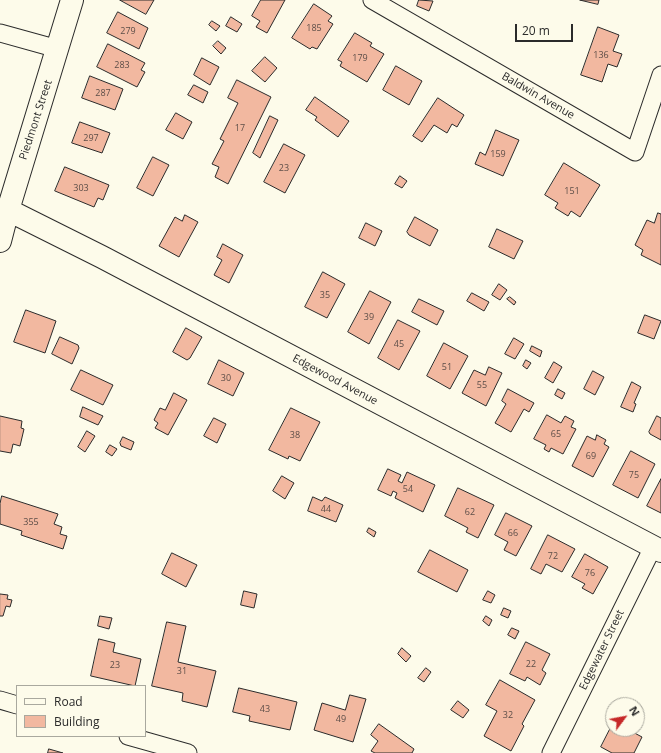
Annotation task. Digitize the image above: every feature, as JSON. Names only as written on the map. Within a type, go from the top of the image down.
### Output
[{"type":"street","name":"Piedmont Street","points":[[0,241],[8,210],[72,0]]},
{"type":"street","name":"Baldwin Avenue","points":[[372,0],[635,152],[661,75]]},
{"type":"street","points":[[0,33],[58,49]]},
{"type":"street","name":"Edgewood Avenue","points":[[8,210],[102,257],[657,549]]},
{"type":"street","name":"Edgewater Street","points":[[551,753],[657,549]]},
{"type":"street","points":[[0,700],[16,705]]},
{"type":"street","points":[[132,737],[188,753]]},
{"type":"building","points":[[120,0],[154,0],[146,14]]},
{"type":"building","points":[[261,0],[285,0],[267,33],[256,27],[260,21],[252,16]]},
{"type":"building","points":[[419,0],[433,1],[429,11],[417,6]]},
{"type":"building","points":[[580,0],[599,0],[598,4]]},
{"type":"building","points":[[314,4],[332,16],[328,21],[333,24],[317,49],[312,47],[310,49],[292,38]]},
{"type":"building","points":[[118,12],[148,28],[139,49],[107,33]]},
{"type":"building","points":[[231,17],[242,24],[237,32],[226,26]]},
{"type":"building","points":[[212,21],[220,26],[216,31],[209,25]]},
{"type":"building","points":[[598,27],[619,35],[613,51],[622,54],[617,67],[608,64],[602,82],[581,75]]},
{"type":"building","points":[[355,33],[372,43],[370,46],[384,54],[367,82],[340,66],[342,62],[338,60]]},
{"type":"building","points":[[218,41],[226,48],[221,54],[213,46]]},
{"type":"building","points":[[108,44],[145,63],[141,70],[145,72],[137,87],[97,67]]},
{"type":"building","points":[[265,57],[277,68],[265,82],[252,71]]},
{"type":"building","points":[[202,58],[219,67],[210,85],[194,75]]},
{"type":"building","points":[[396,66],[422,81],[409,105],[383,90]]},
{"type":"building","points":[[90,76],[123,89],[115,110],[82,98]]},
{"type":"building","points":[[237,80],[271,97],[228,184],[215,177],[219,167],[212,164],[224,141],[220,139],[238,103],[228,98]]},
{"type":"building","points":[[194,85],[208,92],[203,103],[188,95]]},
{"type":"building","points":[[315,97],[349,121],[338,137],[315,120],[317,117],[306,110]]},
{"type":"building","points":[[438,98],[464,115],[457,127],[452,124],[447,133],[434,125],[422,142],[413,136]]},
{"type":"building","points":[[176,113],[192,122],[183,139],[166,130]]},
{"type":"building","points":[[270,116],[278,120],[260,158],[253,153]]},
{"type":"building","points":[[80,122],[110,133],[102,153],[72,143]]},
{"type":"building","points":[[496,130],[519,140],[503,176],[475,164],[480,152],[485,155]]},
{"type":"building","points":[[284,144],[305,155],[285,193],[264,182]]},
{"type":"building","points":[[153,157],[169,165],[153,196],[137,188]]},
{"type":"building","points":[[564,163],[600,185],[580,217],[571,211],[568,216],[555,208],[558,203],[545,195]]},
{"type":"building","points":[[65,167],[109,185],[103,200],[98,198],[94,207],[55,191]]},
{"type":"building","points":[[400,176],[407,181],[402,188],[395,184]]},
{"type":"building","points":[[658,213],[661,214],[661,265],[641,255],[643,250],[635,245],[647,220],[654,223]]},
{"type":"building","points":[[185,215],[198,222],[179,257],[159,246],[175,217],[182,221]]},
{"type":"building","points":[[415,217],[438,230],[430,246],[409,235],[407,232]]},
{"type":"building","points":[[366,223],[382,231],[375,246],[359,238]]},
{"type":"building","points":[[497,229],[523,241],[514,259],[489,247]]},
{"type":"building","points":[[223,244],[243,255],[229,283],[214,275],[222,260],[217,257]]},
{"type":"building","points":[[323,272],[345,284],[327,318],[305,307]]},
{"type":"building","points":[[499,284],[507,290],[500,300],[492,295]]},
{"type":"building","points":[[370,291],[391,302],[369,344],[348,332]]},
{"type":"building","points":[[472,293],[489,302],[484,311],[467,301]]},
{"type":"building","points":[[510,297],[516,302],[514,305],[507,299]]},
{"type":"building","points":[[419,299],[444,311],[437,325],[412,312]]},
{"type":"building","points":[[26,310],[56,321],[45,353],[14,342]]},
{"type":"building","points":[[645,315],[661,321],[654,339],[638,333]]},
{"type":"building","points":[[398,320],[420,331],[399,370],[378,358]]},
{"type":"building","points":[[186,328],[202,337],[190,358],[187,360],[173,352]]},
{"type":"building","points":[[60,337],[78,345],[79,348],[72,364],[52,354]]},
{"type":"building","points":[[514,338],[524,344],[515,359],[505,354]]},
{"type":"building","points":[[444,343],[468,356],[450,389],[427,376]]},
{"type":"building","points":[[532,346],[542,351],[540,357],[530,351]]},
{"type":"building","points":[[219,360],[244,373],[233,396],[208,384]]},
{"type":"building","points":[[526,360],[531,363],[527,369],[523,366]]},
{"type":"building","points":[[554,362],[562,367],[553,383],[545,378]]},
{"type":"building","points":[[489,367],[502,373],[486,406],[462,393],[474,370],[485,375]]},
{"type":"building","points":[[81,370],[113,385],[103,405],[71,390]]},
{"type":"building","points":[[593,371],[604,377],[595,395],[584,389]]},
{"type":"building","points":[[632,382],[641,387],[634,403],[636,404],[633,412],[621,407]]},
{"type":"building","points":[[508,389],[534,403],[529,412],[524,409],[511,432],[495,423],[506,404],[502,401]]},
{"type":"building","points":[[558,389],[565,393],[562,399],[555,395]]},
{"type":"building","points":[[174,393],[187,400],[168,435],[155,428],[158,423],[154,420],[160,408],[165,410]]},
{"type":"building","points":[[83,407],[103,416],[98,425],[80,417]]},
{"type":"building","points":[[291,408],[320,422],[300,461],[289,456],[288,459],[269,450]]},
{"type":"building","points":[[547,415],[561,423],[565,416],[574,421],[571,427],[576,429],[563,454],[551,448],[549,452],[544,449],[546,445],[534,439]]},
{"type":"building","points":[[0,416],[22,421],[21,428],[24,429],[20,446],[13,444],[11,453],[0,451]]},
{"type":"building","points":[[657,416],[661,418],[661,440],[649,432]]},
{"type":"building","points":[[214,418],[226,424],[217,443],[204,436]]},
{"type":"building","points":[[87,431],[95,436],[85,452],[78,447]]},
{"type":"building","points":[[597,435],[606,440],[604,444],[609,447],[593,477],[572,466],[587,436],[595,440]]},
{"type":"building","points":[[123,437],[134,442],[131,450],[121,446],[120,443]]},
{"type":"building","points":[[110,445],[117,449],[112,456],[106,452]]},
{"type":"building","points":[[631,451],[655,464],[638,498],[613,485]]},
{"type":"building","points":[[388,469],[401,475],[398,481],[402,483],[407,472],[435,485],[423,512],[395,498],[397,493],[393,491],[391,496],[378,490]]},
{"type":"building","points":[[282,476],[294,483],[285,499],[273,491]]},
{"type":"building","points":[[661,479],[661,513],[647,506]]},
{"type":"building","points":[[458,488],[494,505],[478,538],[466,532],[468,528],[445,516]]},
{"type":"building","points":[[2,496],[58,514],[54,524],[62,527],[60,534],[67,536],[63,549],[21,535],[22,531],[0,524],[0,504]]},
{"type":"building","points":[[313,497],[322,501],[325,497],[343,505],[336,522],[308,511]]},
{"type":"building","points":[[506,513],[532,526],[516,556],[504,550],[508,542],[495,535]]},
{"type":"building","points":[[369,528],[376,532],[374,537],[367,532]]},
{"type":"building","points":[[548,535],[575,549],[562,572],[546,564],[541,574],[531,569]]},
{"type":"building","points":[[430,550],[468,570],[457,592],[418,572]]},
{"type":"building","points":[[172,553],[197,565],[186,587],[162,574]]},
{"type":"building","points":[[585,554],[608,567],[593,594],[582,588],[585,584],[572,577]]},
{"type":"building","points":[[244,591],[257,594],[254,608],[241,605]]},
{"type":"building","points":[[488,591],[495,595],[491,603],[483,600]]},
{"type":"building","points":[[0,594],[8,595],[7,599],[12,600],[10,607],[6,606],[3,616],[0,616]]},
{"type":"building","points":[[504,608],[511,611],[508,618],[501,615]]},
{"type":"building","points":[[100,616],[112,618],[109,629],[98,626]]},
{"type":"building","points":[[486,616],[492,620],[489,626],[483,621]]},
{"type":"building","points":[[167,622],[186,626],[178,662],[216,671],[207,707],[182,701],[183,693],[152,686]]},
{"type":"building","points":[[512,628],[519,631],[515,639],[508,635]]},
{"type":"building","points":[[99,639],[115,643],[113,652],[141,659],[135,685],[91,676]]},
{"type":"building","points":[[526,642],[550,654],[542,670],[546,673],[540,685],[527,677],[525,681],[510,674]]},
{"type":"building","points":[[402,648],[411,656],[406,662],[398,654]]},
{"type":"building","points":[[426,668],[431,672],[424,682],[418,678]]},
{"type":"building","points":[[500,680],[535,700],[522,724],[524,726],[511,751],[484,736],[497,711],[486,705]]},
{"type":"building","points":[[239,688],[297,702],[290,730],[249,721],[250,716],[233,712]]},
{"type":"building","points":[[350,695],[366,699],[353,742],[314,730],[322,703],[345,710]]},
{"type":"building","points":[[458,701],[469,710],[463,718],[451,710]]},
{"type":"building","points":[[379,724],[414,749],[412,753],[375,753],[371,751],[378,741],[371,735]]},
{"type":"building","points":[[606,737],[642,737],[634,753],[612,753],[601,747]]},
{"type":"building","points":[[49,749],[63,753],[48,753]]}]
